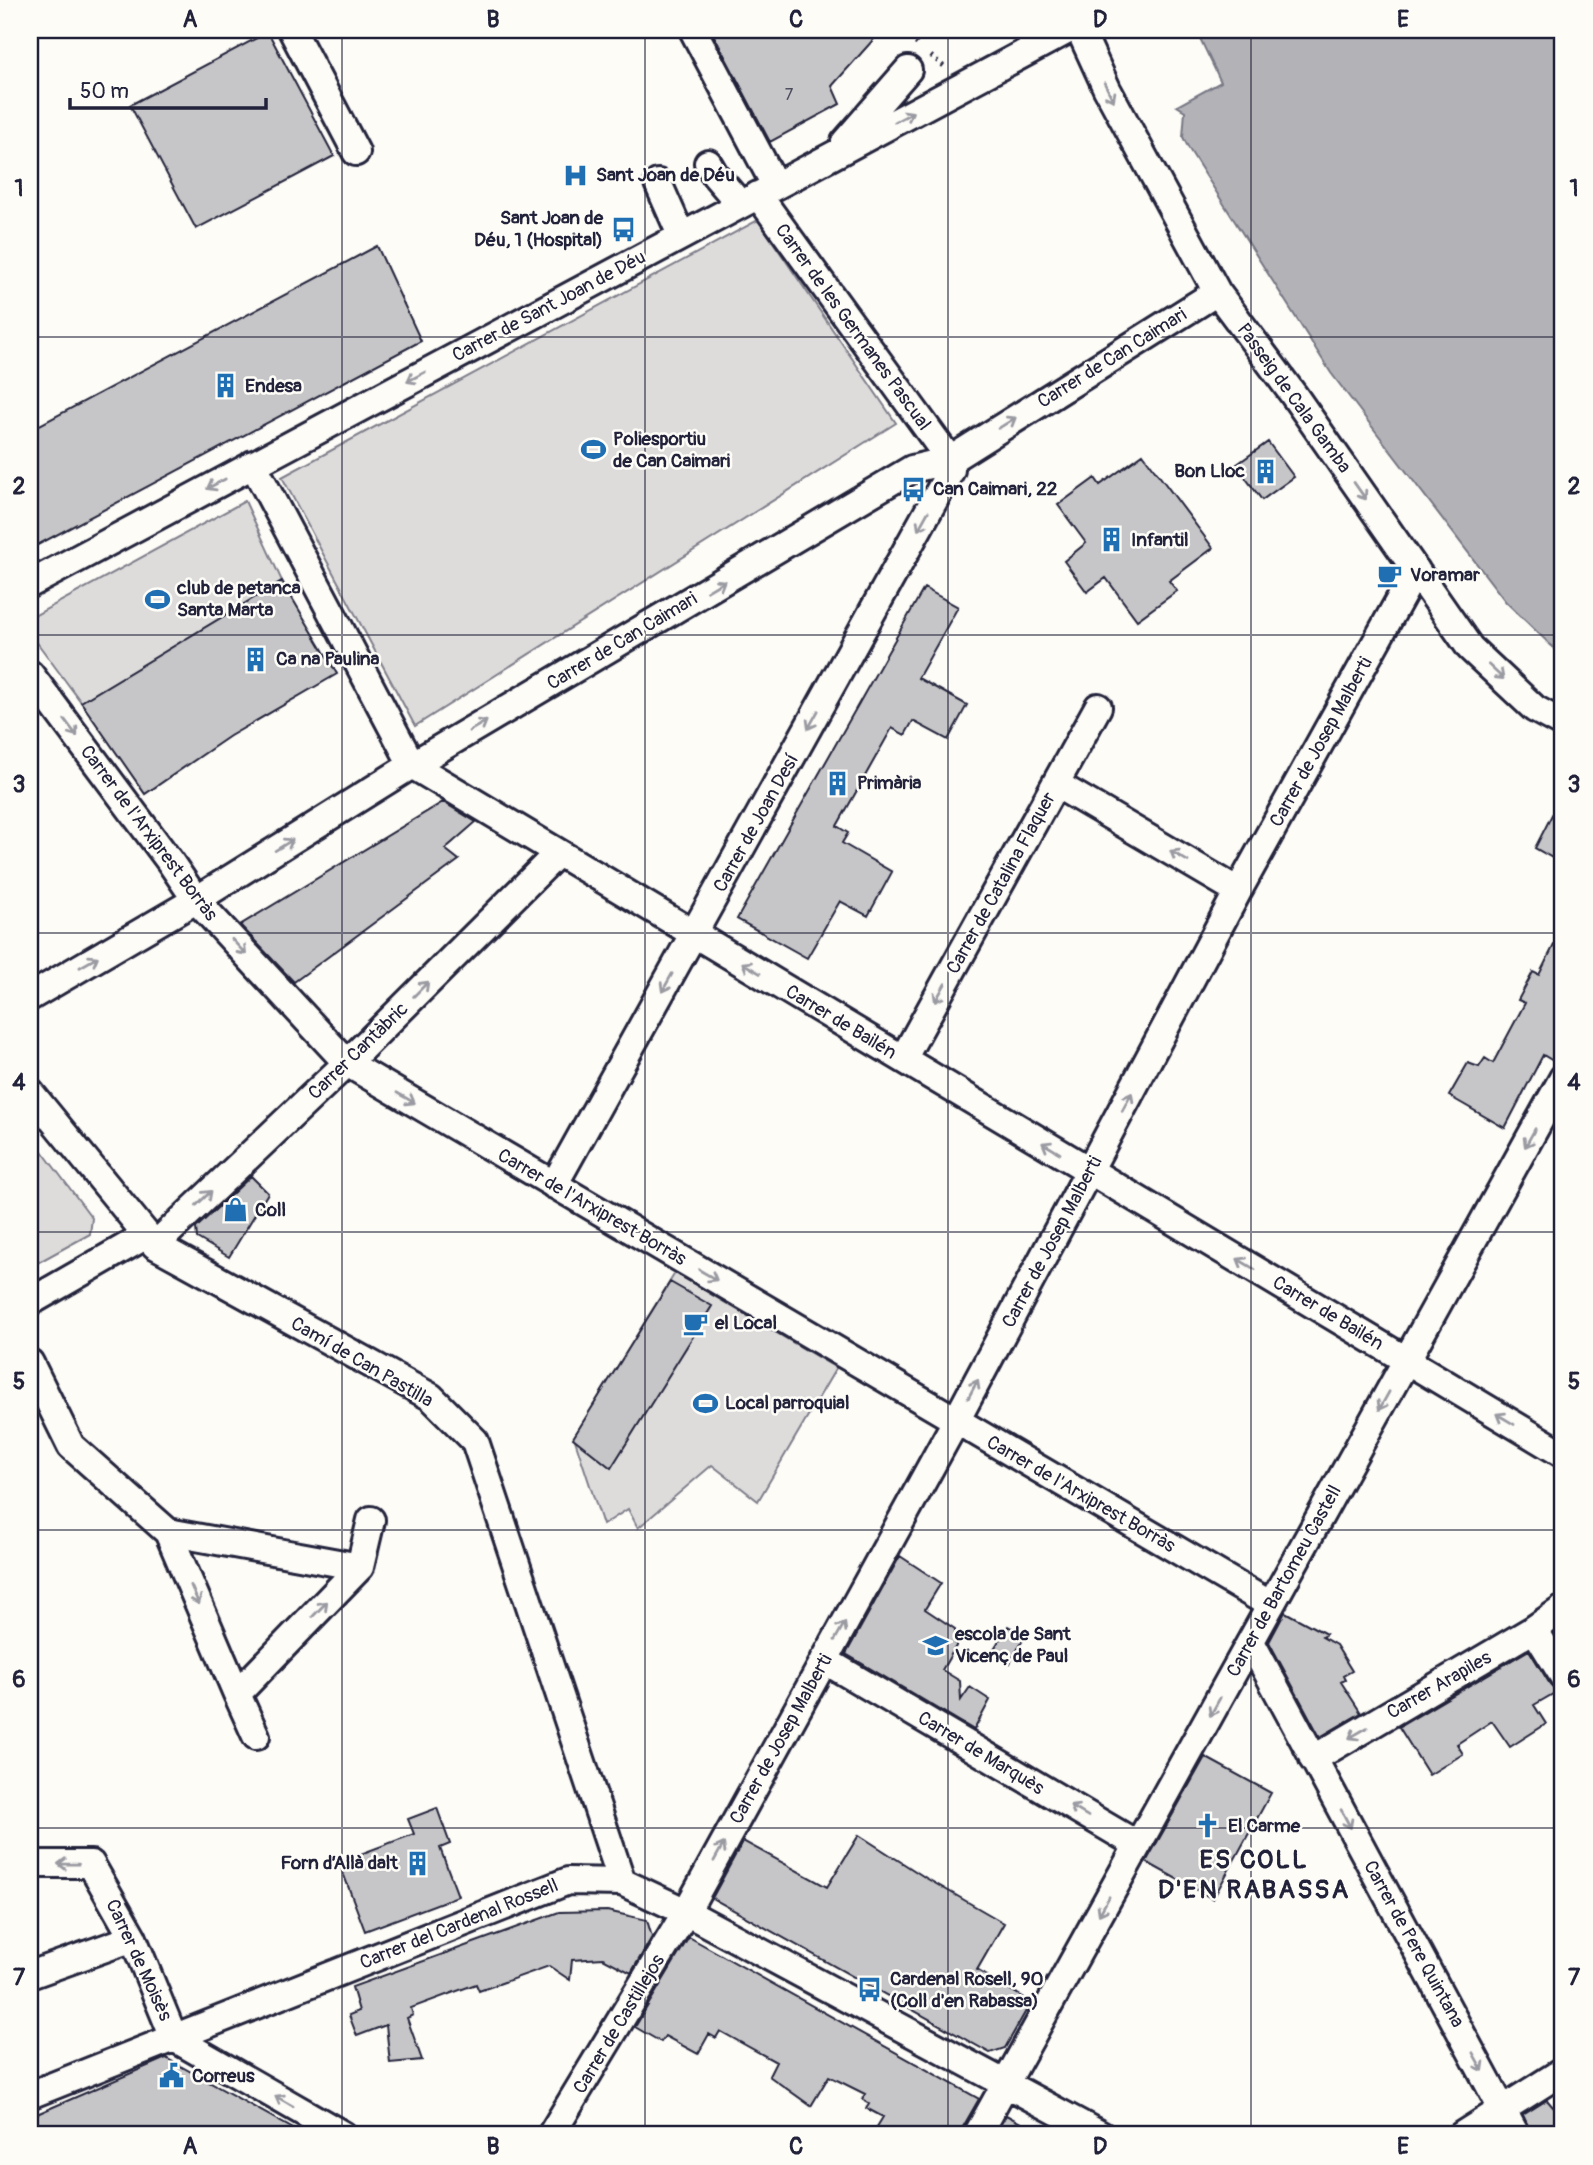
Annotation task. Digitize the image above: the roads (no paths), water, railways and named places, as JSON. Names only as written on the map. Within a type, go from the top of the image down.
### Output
[{"type":"street","points":[[292,30],[356,152]]},
{"type":"street","points":[[693,30],[757,195]]},
{"type":"street","name":"Carrer de Sant Joan de Déu","points":[[30,583],[1068,30]]},
{"type":"street","name":"Passeig de Cala Gamba","points":[[1080,30],[1107,89],[1217,292],[1293,394],[1470,648],[1535,709],[1563,724]]},
{"type":"street","points":[[834,154],[908,70]]},
{"type":"street","points":[[708,163],[715,175],[757,195]]},
{"type":"street","points":[[658,183],[681,236]]},
{"type":"street","name":"Carrer de les Germanes Pascual","points":[[757,195],[950,460]]},
{"type":"street","name":"Carrer de Can Caimari","points":[[30,997],[196,900],[412,765],[912,469],[950,460],[1217,292]]},
{"type":"street","name":"Carrer de Joan Desí","points":[[554,1185],[951,470],[950,460]]},
{"type":"street","points":[[253,464],[412,765]]},
{"type":"street","name":"Carrer de Josep Malberti","points":[[686,1912],[956,1421],[1238,891],[1416,570]]},
{"type":"street","name":"Carrer de l'Arxiprest Borràs","points":[[30,674],[196,900],[347,1063],[1271,1605]]},
{"type":"street","name":"Carrer de Catalina Flaquer","points":[[903,1059],[1098,707]]},
{"type":"street","name":"Carrer de Bailén","points":[[412,765],[1563,1454]]},
{"type":"street","points":[[1056,784],[1238,891]]},
{"type":"street","name":"Carrer Cantàbric","points":[[30,1302],[150,1240],[347,1063],[558,853]]},
{"type":"street","name":"Carrer de Bartomeu Castell","points":[[977,2135],[1563,1078]]},
{"type":"street","name":"Camí de Can Pastilla","points":[[30,1092],[150,1240],[430,1397],[475,1441],[622,1882]]},
{"type":"street","points":[[30,1363],[71,1446],[168,1532],[256,1736]]},
{"type":"street","points":[[237,1694],[360,1567],[371,1520]]},
{"type":"street","points":[[168,1532],[360,1567]]},
{"type":"street","name":"Carrer Arapiles","points":[[1313,1759],[1534,1629],[1563,1609]]},
{"type":"street","points":[[1534,1629],[1563,1676]]},
{"type":"street","name":"Carrer de Pere Quintana","points":[[1251,1642],[1516,2135]]},
{"type":"street","name":"Carrer de Marquès","points":[[824,1660],[1138,1845]]},
{"type":"street","name":"Carrer de Moisès","points":[[30,1864],[92,1864],[133,1938],[174,2038]]},
{"type":"street","name":"Carrer del Cardenal Rossell","points":[[30,2095],[568,1881],[622,1882],[686,1912],[1101,2135]]},
{"type":"street","name":"Carrer de Castillejos","points":[[551,2135],[686,1912]]},
{"type":"street","points":[[30,1975],[133,1938]]},
{"type":"street","points":[[174,2038],[343,2135]]},
{"type":"street","points":[[1462,2135],[1563,2071]]},
{"type":"place","name":"Sant Joan de Déu","points":[[576,175]]},
{"type":"place","name":"Sant Joan de Déu, 1 (Hospital)","points":[[623,229]]},
{"type":"place","name":"Endesa","points":[[225,386]]},
{"type":"place","name":"Poliesportiu de Can Caimari","points":[[593,450]]},
{"type":"place","name":"Bon Lloc","points":[[1265,471]]},
{"type":"place","name":"Can Caimari, 22","points":[[913,489]]},
{"type":"place","name":"Infantil","points":[[1111,540]]},
{"type":"place","name":"Voramar","points":[[1390,575]]},
{"type":"place","name":"club de petanca Santa Marta","points":[[157,599]]},
{"type":"place","name":"Ca na Paulina","points":[[256,659]]},
{"type":"place","name":"Primària","points":[[837,783]]},
{"type":"place","name":"Coll","points":[[235,1210]]},
{"type":"place","name":"el Local","points":[[695,1323]]},
{"type":"place","name":"Local parroquial","points":[[705,1403]]},
{"type":"place","name":"escola de Sant Vicenç de Paul","points":[[935,1645]]},
{"type":"place","name":"El Carme","points":[[1208,1826]]},
{"type":"place","name":"Forn d’Allà dalt","points":[[418,1863]]},
{"type":"place","name":"Cardenal Rosell, 90 (Coll d'en Rabassa)","points":[[870,1990]]},
{"type":"place","name":"Correus","points":[[172,2076]]},
{"type":"district","name":"ES COLL D'EN RABASSA","points":[[1254,1875]]}]
